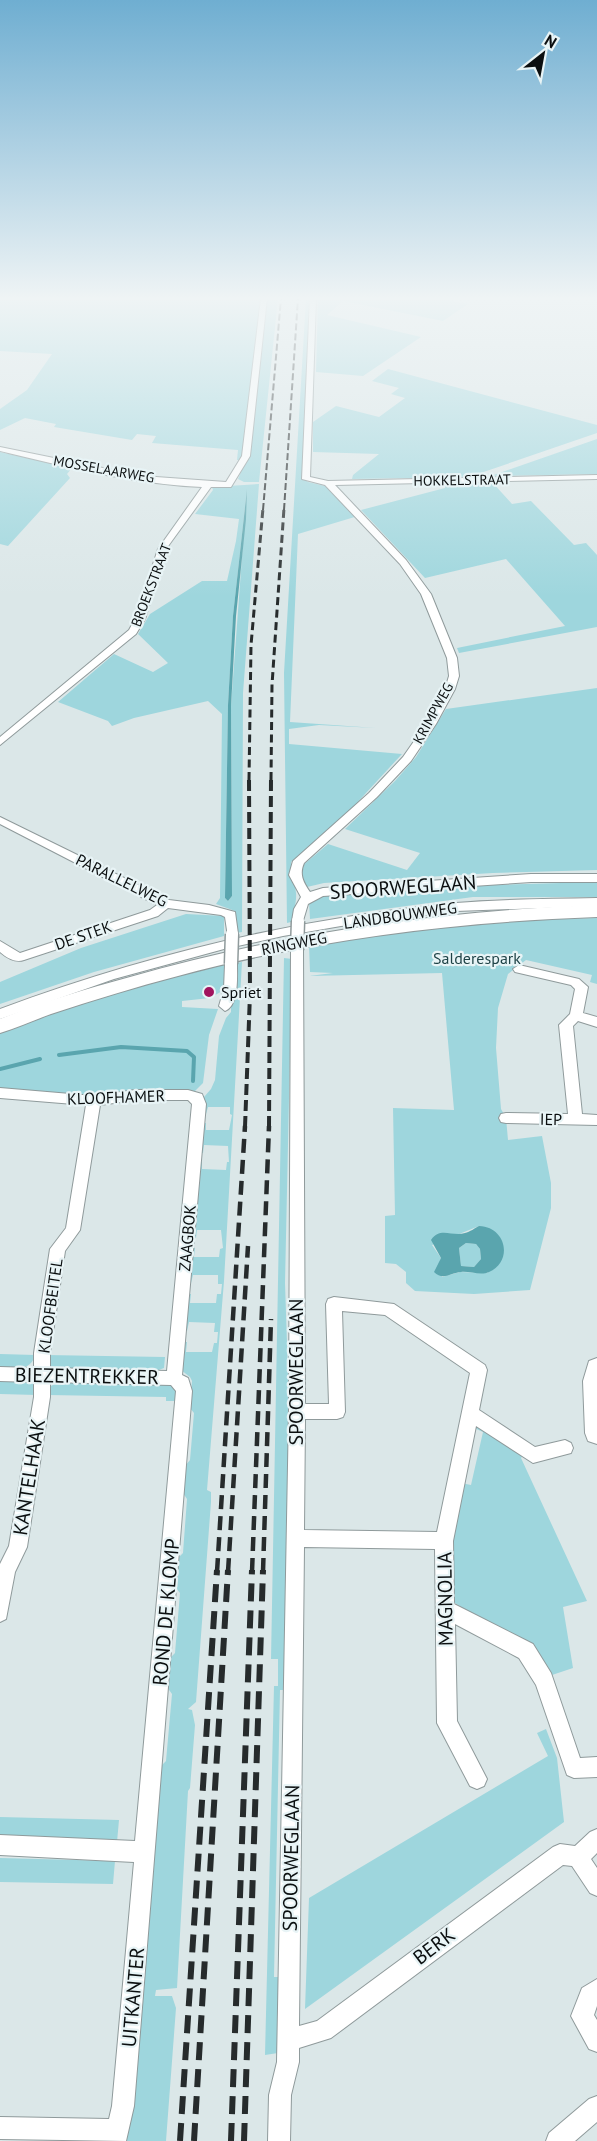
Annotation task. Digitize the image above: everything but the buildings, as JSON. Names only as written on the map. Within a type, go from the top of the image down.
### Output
[{"type":"main road","name":"RINGWEG","points":[[0,1026],[163,973],[309,938],[462,918],[597,911]]},
{"type":"main road","points":[[597,1368],[597,1433]]},
{"type":"street","points":[[208,485],[228,485],[245,460],[252,398]]},
{"type":"street","points":[[309,398],[305,477],[310,482],[328,483]]},
{"type":"street","name":"MOSSELAARWEG","points":[[0,449],[144,478],[208,485]]},
{"type":"street","name":"HOKKELSTRAAT","points":[[328,483],[597,477]]},
{"type":"street","name":"KRIMPWEG","points":[[307,897],[295,878],[295,868],[299,861],[373,795],[407,759],[445,698],[454,676],[452,658],[426,594],[403,562],[328,483]]},
{"type":"street","name":"BROEKSTRAAT","points":[[0,742],[133,632],[140,619],[162,549],[208,485]]},
{"type":"street","name":"PARALLELWEG","points":[[0,820],[166,904],[193,909],[222,909],[231,915],[230,989],[225,1006]]},
{"type":"street","name":"SPOORWEGLAAN","points":[[279,2141],[280,2094],[288,2062],[297,1411],[297,950],[299,906],[307,897],[323,892],[531,878],[597,878]]},
{"type":"street","name":"LANDBOUWWEG","points":[[0,1014],[78,986],[159,963],[309,928],[457,907],[597,902]]},
{"type":"street","name":"DE STEK","points":[[0,945],[11,955],[20,957],[154,913],[166,904]]},
{"type":"street","points":[[519,969],[576,982],[582,987],[576,1016],[567,1024],[575,1119]]},
{"type":"street","points":[[576,1016],[597,1022]]},
{"type":"street","name":"KLOOFHAMER","points":[[0,1093],[94,1101],[135,1095],[188,1095],[197,1098]]},
{"type":"street","name":"ZAAGBOK","points":[[174,1378],[199,1104],[197,1098]]},
{"type":"street","name":"KLOOFBEITEL","points":[[42,1374],[42,1353],[58,1249],[73,1230],[94,1101]]},
{"type":"street","name":"IEP","points":[[506,1118],[597,1120]]},
{"type":"street","name":"MAGNOLIA","points":[[297,1411],[337,1412],[334,1304],[388,1309],[479,1370],[444,1541],[447,1723],[477,1779]]},
{"type":"street","name":"BIEZENTREKKER","points":[[0,1374],[174,1378]]},
{"type":"street","name":"KANTELHAAK","points":[[0,1613],[6,1571],[18,1547],[42,1397],[42,1374]]},
{"type":"street","name":"ROND DE KLOMP","points":[[145,1852],[184,1391],[182,1383],[174,1378]]},
{"type":"street","points":[[470,1413],[533,1455],[565,1448]]},
{"type":"street","points":[[295,1538],[444,1541]]},
{"type":"street","points":[[445,1609],[526,1651],[544,1680],[574,1767],[597,1767]]},
{"type":"street","points":[[597,1839],[578,1857],[597,1886]]},
{"type":"street","points":[[0,1845],[145,1852]]},
{"type":"street","name":"UITKANTER","points":[[116,2136],[123,2106],[145,1852]]},
{"type":"street","name":"BERK","points":[[288,2040],[323,2030],[446,1936],[560,1854],[578,1857]]},
{"type":"street","points":[[597,1990],[590,1996],[582,2016],[597,2041]]},
{"type":"street","points":[[557,2141],[597,2107]]},
{"type":"street","points":[[0,2128],[116,2136]]},
{"type":"green space","points":[[16,398],[251,398],[245,452],[242,460],[237,460],[238,450],[152,443],[156,436],[137,434],[132,440],[54,427],[56,424],[25,418],[0,430],[0,409]]},
{"type":"green space","points":[[255,398],[268,398],[259,482],[244,482],[238,479],[249,452]]},
{"type":"green space","points":[[300,398],[307,398],[303,478],[308,482],[329,487],[358,516],[298,534],[290,722],[376,728],[319,725],[289,729],[289,744],[402,754],[342,819],[291,862],[296,900],[291,922],[287,923],[284,673]]},
{"type":"green space","points":[[405,398],[496,398],[597,425],[597,433],[469,477],[352,479],[353,475],[379,454],[313,452],[313,422],[336,406],[379,417]]},
{"type":"green space","points":[[597,439],[597,474],[491,476]]},
{"type":"green space","points":[[0,452],[72,468],[67,474],[70,478],[8,546],[0,544]]},
{"type":"green space","points":[[492,482],[512,504],[531,501],[574,545],[586,543],[597,555],[597,627],[459,653],[457,648],[565,626],[506,559],[425,578],[361,510],[445,488],[446,483]]},
{"type":"green space","points":[[259,484],[243,693],[242,932],[236,933],[235,911],[216,904],[220,898],[222,714],[208,701],[134,718],[112,726],[108,721],[58,702],[114,654],[153,672],[168,663],[138,634],[150,614],[202,581],[227,581],[239,519],[195,514],[213,490],[212,487]],"holes":[[[247,489],[231,706],[232,896],[228,901],[225,898],[228,705],[233,616]]]},
{"type":"green space","points":[[597,688],[597,870],[493,873],[324,883],[307,887],[301,878],[302,866],[328,844],[407,870],[420,853],[345,829],[395,781],[416,757],[446,709]]},
{"type":"green space","points":[[597,882],[597,897],[473,897],[310,919],[309,901],[317,896],[426,887]]},
{"type":"green space","points":[[186,914],[224,916],[224,936],[94,972],[0,1004],[0,982],[81,948]]},
{"type":"green space","name":"Salderespark","points":[[597,918],[597,984],[590,982],[592,975],[526,960],[508,974],[498,1008],[496,1048],[501,1109],[506,1118],[508,1140],[542,1136],[551,1183],[551,1208],[530,1290],[474,1294],[415,1291],[406,1283],[406,1272],[396,1264],[385,1263],[385,1216],[395,1215],[393,1108],[454,1110],[442,973],[309,976],[333,973],[310,972],[309,945],[432,927],[509,920]],"holes":[[[479,1226],[488,1273],[460,1272],[442,1277],[439,1265],[441,1258],[432,1245]]]},
{"type":"green space","points":[[284,958],[292,959],[285,1283],[290,1434],[285,1690],[280,1690],[274,1977],[279,1977],[278,2053],[265,2055],[274,1686],[278,1686],[278,1659],[271,1659]]},
{"type":"green space","points":[[225,961],[224,990],[210,998],[182,1001],[182,1007],[218,1009],[209,1035],[203,1083],[195,1091],[104,1097],[0,1090],[0,1033],[58,1009]]},
{"type":"green space","points":[[242,962],[224,1281],[207,1490],[211,1492],[211,1502],[196,1702],[188,1709],[192,1710],[195,1725],[188,1791],[177,1988],[156,1990],[155,1996],[172,1996],[176,2008],[166,2141],[124,2141],[160,1767],[166,1761],[172,1694],[167,1687],[169,1659],[175,1653],[180,1593],[175,1587],[177,1559],[183,1553],[187,1499],[183,1493],[185,1466],[190,1460],[194,1413],[190,1408],[192,1381],[181,1370],[182,1342],[187,1342],[186,1352],[212,1352],[214,1343],[217,1343],[218,1332],[214,1332],[215,1323],[189,1322],[187,1331],[183,1331],[186,1294],[191,1294],[190,1303],[216,1303],[217,1294],[221,1294],[222,1284],[218,1284],[218,1275],[193,1275],[191,1283],[187,1283],[191,1248],[195,1248],[194,1257],[219,1257],[220,1249],[223,1248],[221,1230],[197,1230],[196,1238],[191,1238],[198,1162],[202,1162],[202,1169],[226,1170],[227,1162],[229,1162],[228,1146],[204,1145],[203,1153],[199,1153],[202,1123],[206,1123],[206,1130],[229,1130],[232,1115],[230,1107],[208,1107],[206,1114],[203,1114],[204,1097],[215,1080],[219,1036],[231,1012],[236,963]]},
{"type":"green space","points":[[466,1243],[476,1244],[480,1249],[481,1259],[474,1267],[461,1266],[459,1248]]},
{"type":"green space","points":[[0,1354],[35,1355],[26,1367],[0,1368]]},
{"type":"green space","points":[[46,1355],[165,1357],[164,1368],[156,1371],[54,1369],[47,1364]]},
{"type":"green space","points":[[0,1380],[31,1381],[36,1385],[37,1395],[0,1394]]},
{"type":"green space","points":[[59,1382],[162,1383],[174,1389],[177,1401],[166,1401],[166,1397],[48,1395],[51,1386]]},
{"type":"green space","points":[[473,1424],[524,1454],[521,1458],[587,1601],[563,1607],[573,1668],[546,1677],[515,1639],[450,1600],[446,1544],[461,1483],[471,1485],[483,1432],[472,1427]]},
{"type":"green space","points":[[546,1729],[557,1758],[564,1822],[305,2009],[309,1898],[548,1756],[537,1733]]},
{"type":"green space","points":[[0,1817],[119,1820],[117,1842],[0,1839]]},
{"type":"green space","points":[[0,1858],[115,1861],[113,1884],[0,1882]]},
{"type":"shaded area","points":[[247,489],[231,706],[232,896],[228,901],[225,898],[228,705],[233,616]]},
{"type":"shaded area","points":[[479,1226],[496,1232],[501,1238],[504,1253],[497,1267],[483,1274],[461,1272],[444,1276],[437,1275],[434,1272],[441,1258],[431,1240],[438,1234],[460,1234]],"holes":[[[466,1243],[476,1244],[480,1249],[481,1259],[474,1267],[461,1266],[459,1248]]]},
{"type":"waterway","points":[[59,1055],[121,1047],[187,1051],[194,1057],[193,1081]]},
{"type":"waterway","points":[[0,1069],[40,1059]]},
{"type":"railway","points":[[263,510],[273,398]]},
{"type":"railway","points":[[284,510],[291,398]]},
{"type":"railway","points":[[249,780],[251,645],[263,508]]},
{"type":"railway","points":[[271,780],[272,685],[284,508]]},
{"type":"railway","points":[[269,1127],[271,779]]},
{"type":"railway","points":[[245,1127],[250,994],[249,780]]},
{"type":"railway","points":[[217,1572],[245,1126]]},
{"type":"railway","points":[[252,1572],[269,1126]]},
{"type":"railway","points":[[228,1572],[248,1246]]},
{"type":"railway","points":[[263,1572],[271,1319]]},
{"type":"railway","points":[[180,2141],[217,1570]]},
{"type":"railway","points":[[194,2141],[228,1570]]},
{"type":"railway","points":[[231,2141],[252,1570]]},
{"type":"railway","points":[[244,2141],[263,1570]]},
{"type":"place","name":"Spriet","points":[[209,992]]}]
